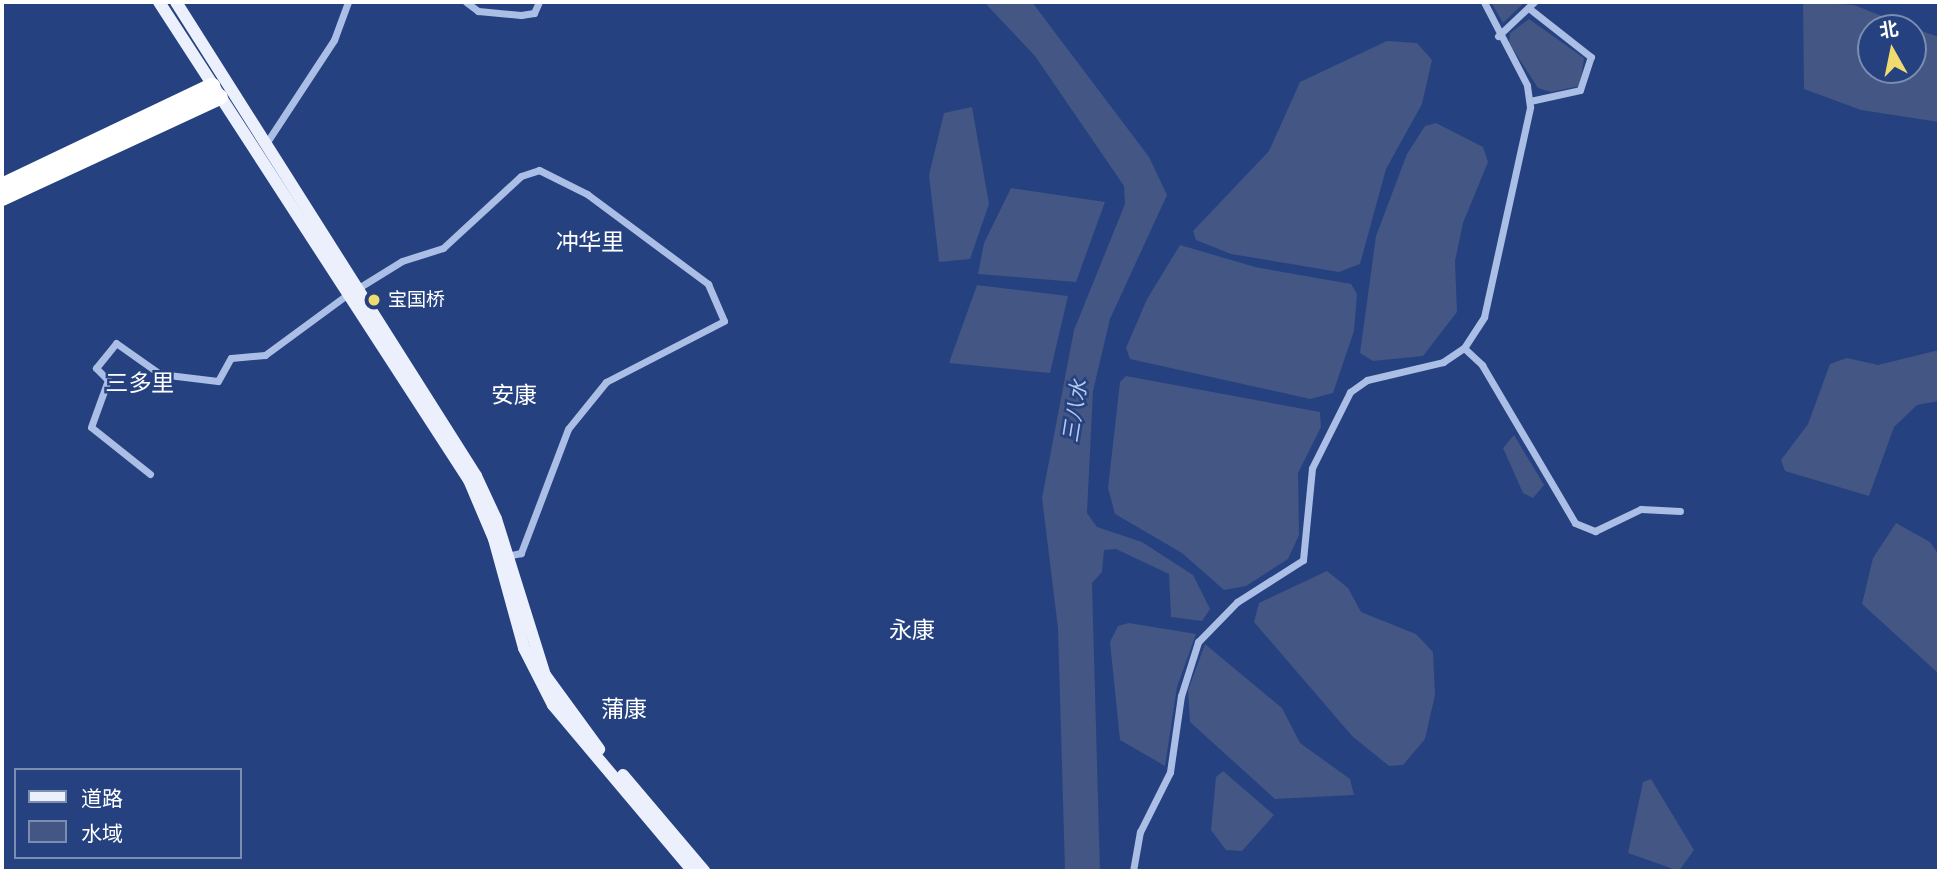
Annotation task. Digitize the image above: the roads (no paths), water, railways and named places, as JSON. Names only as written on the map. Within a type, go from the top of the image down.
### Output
[{"type":"highway","points":[[2,186],[216,91]]},
{"type":"highway","points":[[2,198],[216,91]]},
{"type":"main road","points":[[159,2],[480,504],[537,679],[573,733],[693,871]]},
{"type":"main road","points":[[176,2],[360,287],[476,476],[507,556],[533,646],[560,701],[704,871]]},
{"type":"main road","points":[[348,294],[360,287]]},
{"type":"street","points":[[267,142],[334,40],[348,2]]},
{"type":"street","points":[[466,2],[478,11],[521,15],[534,13],[539,2]]},
{"type":"street","points":[[1133,871],[1140,832],[1170,772],[1181,696],[1198,642],[1224,612],[1303,560],[1312,468],[1350,392],[1367,380],[1431,367],[1464,348],[1496,283],[1530,101],[1484,2]]},
{"type":"street","points":[[1498,36],[1533,6],[1591,57],[1580,90],[1530,101]]},
{"type":"street","points":[[360,287],[402,261],[443,248],[521,176],[539,170],[587,194],[708,284],[724,321],[606,382],[568,429],[521,553],[507,556]]},
{"type":"street","points":[[150,474],[91,427],[108,380],[96,368],[116,343],[160,374],[218,381],[231,358],[265,355],[348,294]]},
{"type":"street","points":[[1464,348],[1482,365],[1575,523],[1595,531],[1642,509],[1680,511]]},
{"type":"water","name":"三八水","points":[[984,2],[1032,2],[1149,157],[1167,195],[1110,319],[1093,391],[1087,513],[1097,527],[1142,542],[1193,575],[1210,609],[1202,621],[1171,617],[1169,574],[1116,549],[1104,550],[1102,572],[1092,583],[1100,871],[1065,871],[1058,628],[1042,498],[1074,330],[1125,204],[1124,186],[1035,56]]},
{"type":"water","points":[[1491,2],[1524,2],[1524,3],[1503,23]]},
{"type":"water","points":[[1803,2],[1854,5],[1877,14],[1857,14],[1857,84],[1927,84],[1927,33],[1939,37],[1939,122],[1861,110],[1804,89]]},
{"type":"water","points":[[1529,19],[1584,58],[1580,86],[1551,92],[1538,88],[1509,43],[1510,33]]},
{"type":"water","points":[[1387,41],[1417,43],[1432,60],[1422,104],[1386,169],[1360,264],[1339,272],[1231,254],[1196,240],[1193,231],[1269,151],[1300,82]]},
{"type":"water","points":[[972,107],[989,204],[970,259],[939,262],[929,175],[944,113]]},
{"type":"water","points":[[1436,123],[1483,147],[1488,162],[1463,223],[1455,261],[1457,312],[1423,356],[1373,361],[1360,353],[1376,236],[1407,154],[1425,126]]},
{"type":"water","points":[[1011,188],[1105,202],[1076,282],[978,274],[984,243]]},
{"type":"water","points":[[1180,245],[1255,267],[1351,284],[1357,294],[1354,331],[1333,393],[1310,399],[1130,359],[1126,348],[1147,299]]},
{"type":"water","points":[[977,285],[1068,296],[1050,373],[949,363]]},
{"type":"water","points":[[1939,350],[1939,401],[1917,405],[1894,427],[1869,496],[1785,471],[1781,460],[1808,424],[1830,364],[1847,358],[1878,365]]},
{"type":"water","points":[[1126,376],[1320,412],[1321,427],[1298,473],[1299,535],[1288,559],[1246,586],[1224,590],[1182,553],[1115,514],[1108,488],[1120,382]]},
{"type":"water","points":[[1514,435],[1544,485],[1533,498],[1523,493],[1503,448]]},
{"type":"water","points":[[1896,523],[1930,542],[1939,555],[1939,674],[1862,604],[1873,558]]},
{"type":"water","points":[[1327,571],[1348,588],[1361,612],[1416,634],[1433,652],[1435,695],[1425,739],[1403,765],[1389,766],[1352,736],[1254,622],[1259,603]]},
{"type":"water","points":[[1129,623],[1196,634],[1177,687],[1165,766],[1120,740],[1110,642],[1118,626]]},
{"type":"water","points":[[1205,644],[1282,708],[1300,743],[1350,779],[1354,795],[1275,799],[1190,722],[1188,690]]},
{"type":"water","points":[[1223,771],[1274,815],[1242,851],[1226,850],[1211,830],[1216,777]]},
{"type":"water","points":[[1651,779],[1694,850],[1679,871],[1628,853],[1643,782]]},
{"type":"place","name":"宝国桥","points":[[374,300]]},
{"type":"district","name":"冲华里","points":[[590,242]]},
{"type":"district","name":"三多里","points":[[140,383]]},
{"type":"district","name":"安康","points":[[514,395]]},
{"type":"district","name":"永康","points":[[912,630]]},
{"type":"district","name":"蒲康","points":[[624,709]]}]
